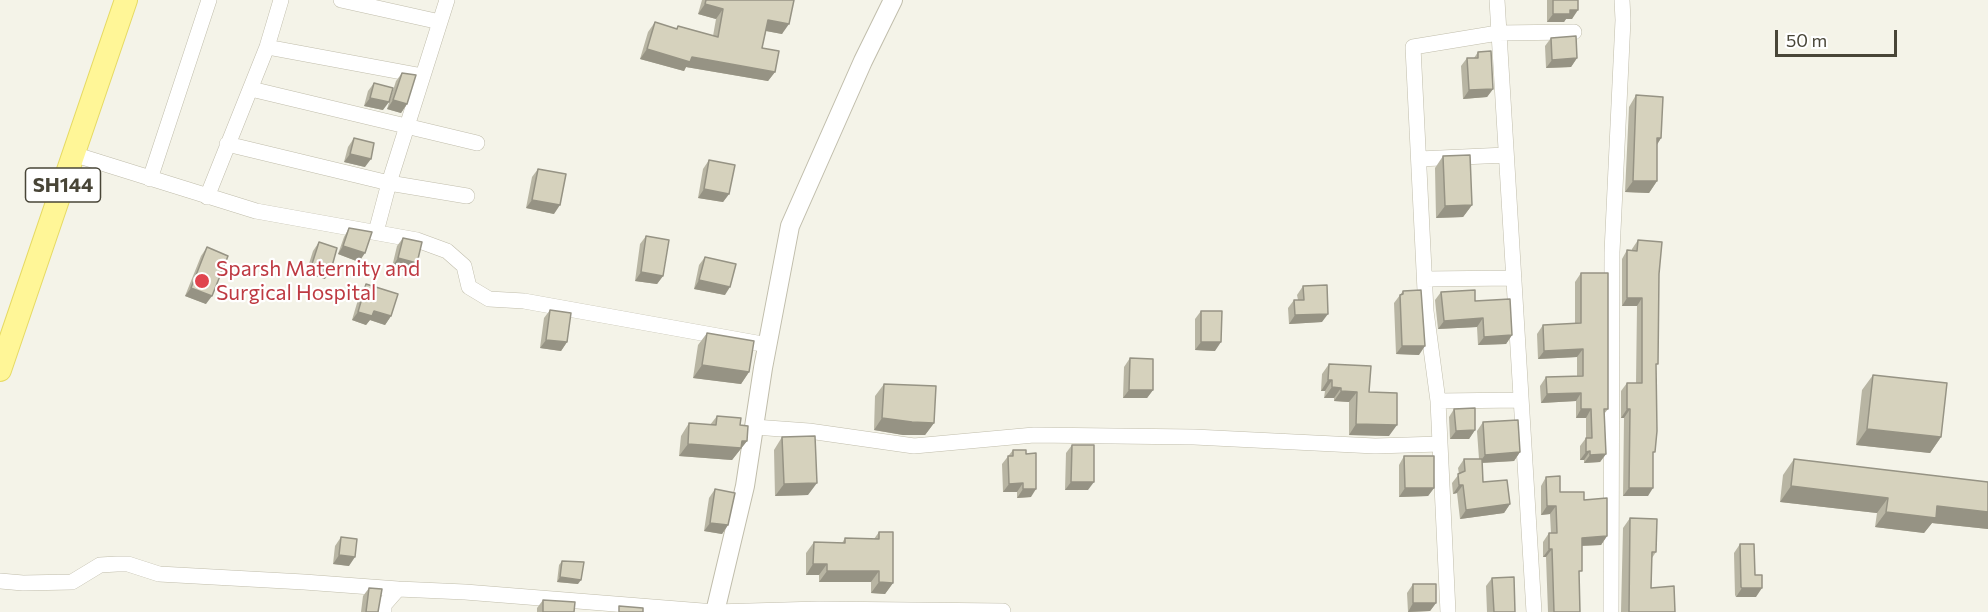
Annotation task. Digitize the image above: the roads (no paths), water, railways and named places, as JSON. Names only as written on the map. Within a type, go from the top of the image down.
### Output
[{"type":"main road","name":"SH144","points":[[0,370],[126,0]]},
{"type":"street","points":[[150,179],[209,0]]},
{"type":"street","points":[[207,197],[251,90],[281,0]]},
{"type":"street","points":[[341,0],[440,22]]},
{"type":"street","points":[[376,232],[389,183],[447,0]]},
{"type":"street","points":[[715,612],[745,486],[763,368],[790,226],[863,61],[893,0]]},
{"type":"street","points":[[1497,0],[1534,612]]},
{"type":"street","points":[[1611,612],[1612,252],[1622,0]]},
{"type":"street","points":[[1448,612],[1438,401],[1426,311],[1413,47],[1498,33],[1574,32]]},
{"type":"street","points":[[267,47],[423,76]]},
{"type":"street","points":[[251,90],[477,143]]},
{"type":"street","points":[[227,144],[389,183],[467,196]]},
{"type":"street","points":[[73,154],[256,211],[417,240],[447,251],[464,266],[469,287],[489,299],[524,301],[768,345]]},
{"type":"street","points":[[1419,159],[1506,155]]},
{"type":"street","points":[[1425,279],[1514,278]]},
{"type":"street","points":[[1438,401],[1521,400]]},
{"type":"street","points":[[754,427],[809,431],[914,446],[1034,435],[1194,437],[1375,446],[1440,444]]},
{"type":"street","points":[[0,581],[72,582],[100,565],[128,564],[159,574],[465,592],[715,612],[819,609],[1003,611]]},
{"type":"street","points":[[384,612],[384,605],[398,589]]},
{"type":"place","name":"Sparsh Maternity and Surgical Hospital","points":[[202,281]]}]
